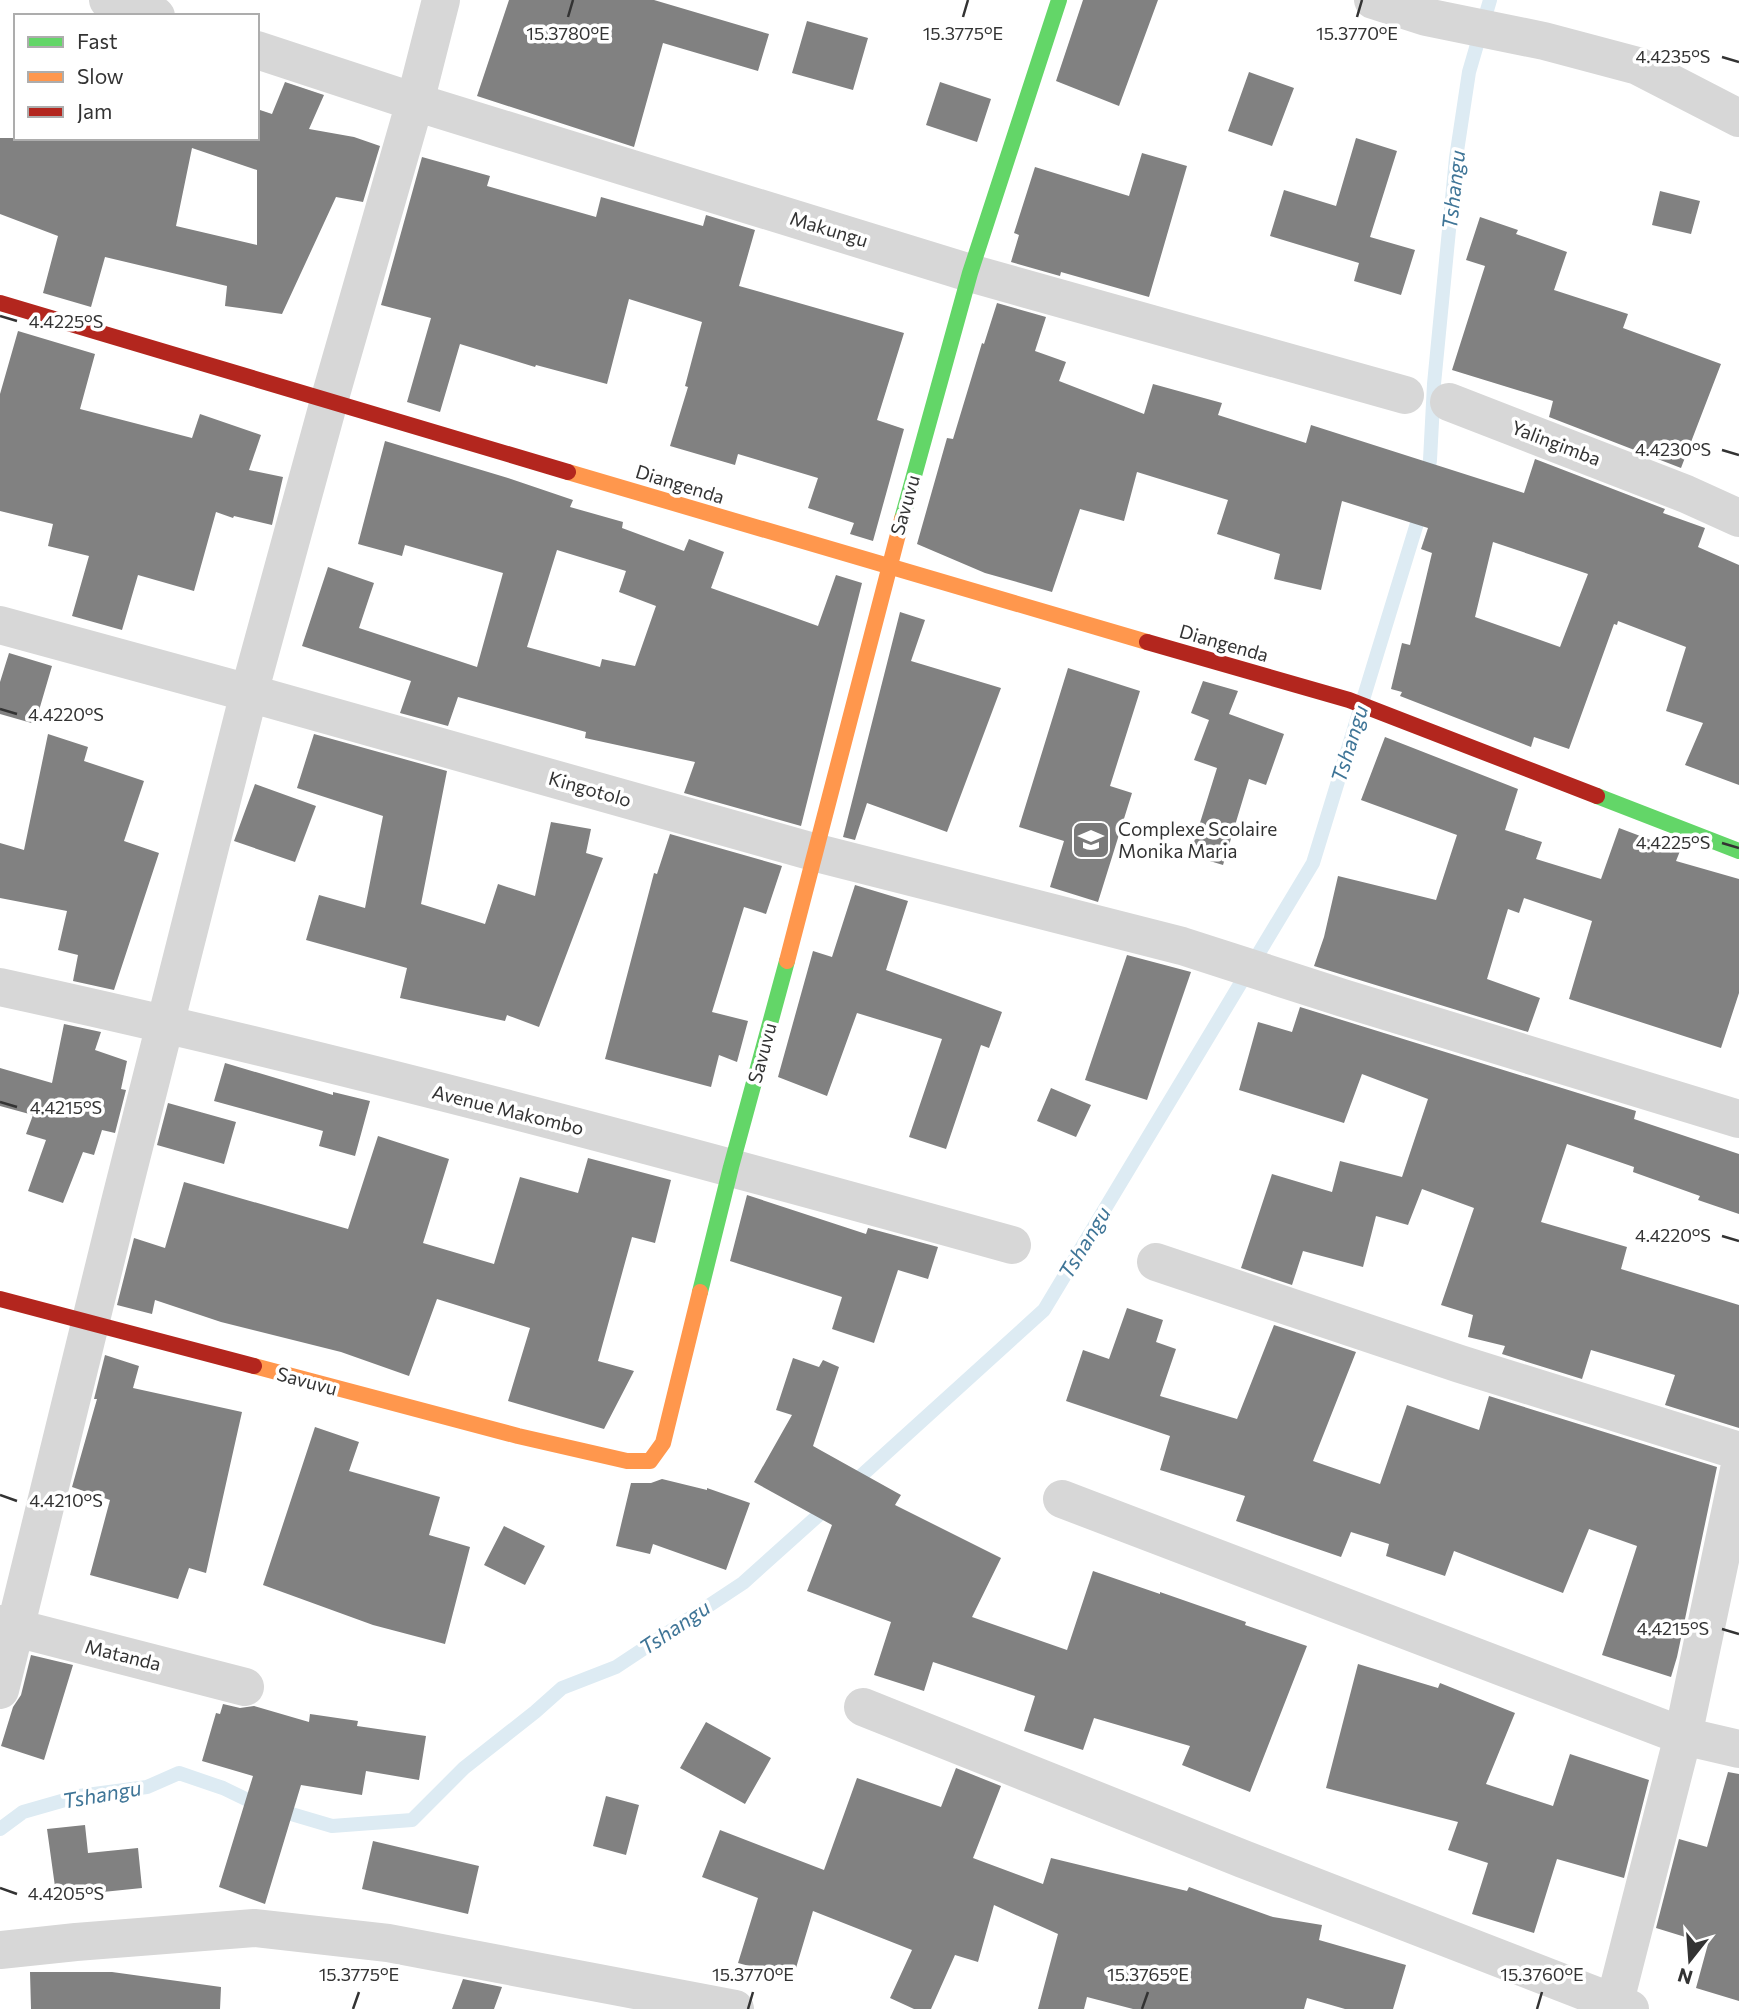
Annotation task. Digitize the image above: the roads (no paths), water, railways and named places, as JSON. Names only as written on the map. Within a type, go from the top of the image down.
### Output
[{"type":"street","points":[[108,0],[150,14]]},
{"type":"street","points":[[0,1690],[8,1626],[92,1321],[249,693],[415,102],[441,0]]},
{"type":"street","name":"Savuvu","points":[[0,1299],[92,1321],[518,1436],[627,1461],[650,1461],[663,1443],[731,1167],[817,853],[888,568],[970,272],[1059,0]]},
{"type":"street","points":[[1373,0],[1426,17],[1544,41],[1638,66],[1739,118]]},
{"type":"street","name":"Makungu","points":[[259,51],[415,102],[970,272],[1405,395]]},
{"type":"street","name":"Diangenda","points":[[0,303],[888,568],[1349,701],[1739,851]]},
{"type":"street","name":"Yalingimba","points":[[1449,402],[1686,494],[1739,518]]},
{"type":"street","name":"Kingotolo","points":[[0,625],[817,853],[1182,946],[1739,1119]]},
{"type":"street","name":"Avenue Makombo","points":[[0,986],[167,1023],[731,1167],[1012,1245]]},
{"type":"street","points":[[1156,1262],[1460,1364],[1739,1451]]},
{"type":"street","points":[[863,1707],[1619,2007],[1683,1736],[1739,1470]]},
{"type":"street","points":[[1062,1499],[1683,1736],[1739,1749]]},
{"type":"street","name":"Matanda","points":[[8,1626],[245,1687]]},
{"type":"street","points":[[0,1950],[76,1941],[254,1928],[388,1943],[735,2009]]},
{"type":"waterway","name":"Tshangu","points":[[1427,480],[1456,158],[1469,72],[1490,0]]},
{"type":"waterway","name":"Tshangu","points":[[851,1485],[1044,1310],[1313,863],[1422,507]]},
{"type":"waterway","name":"Tshangu","points":[[0,1829],[23,1812],[79,1796],[147,1787],[179,1773],[223,1788],[254,1803],[332,1826],[412,1820],[464,1768],[562,1688],[616,1667],[743,1583],[831,1504]]},
{"type":"place","name":"Complexe Scolaire Monika Maria","points":[[1091,840]]}]
